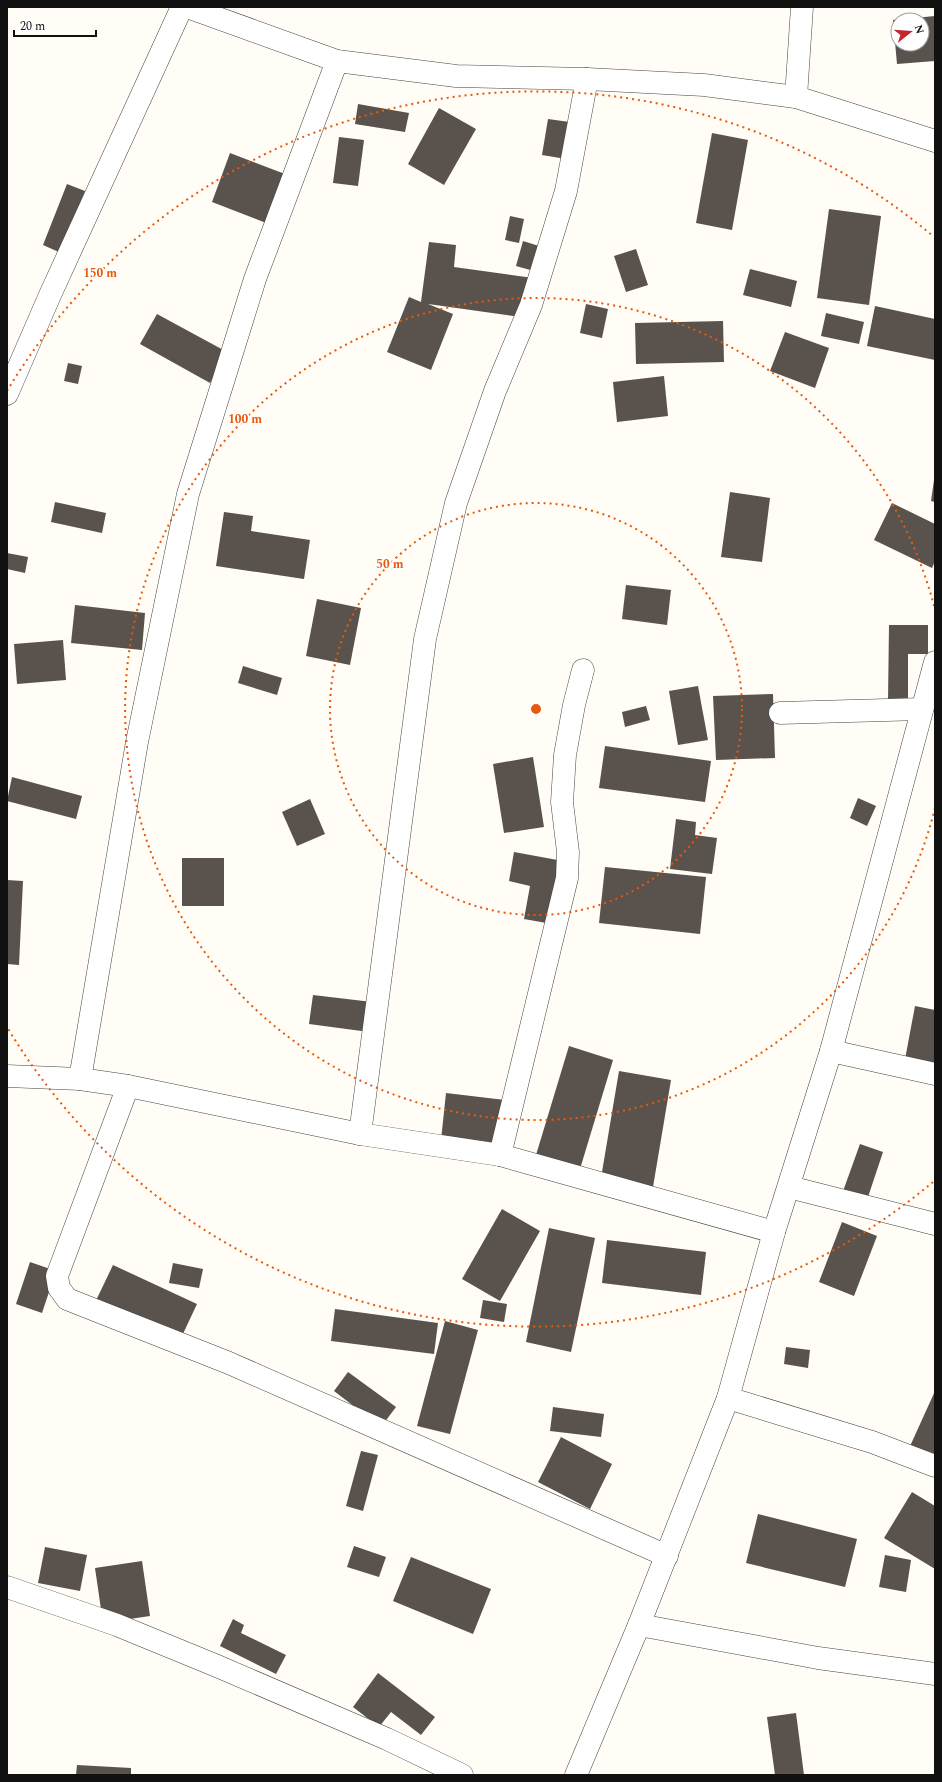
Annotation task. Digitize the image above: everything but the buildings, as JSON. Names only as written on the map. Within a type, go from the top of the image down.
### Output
[{"type":"street","points":[[7,394],[50,295],[182,7]]},
{"type":"street","points":[[186,7],[337,61],[456,76],[587,79],[704,85],[796,97],[935,140]]},
{"type":"street","points":[[796,97],[802,7]]},
{"type":"street","points":[[80,1079],[137,742],[188,494],[255,279],[337,61]]},
{"type":"street","points":[[360,1134],[425,639],[456,503],[495,391],[531,305],[566,191],[587,79]]},
{"type":"street","points":[[576,1775],[667,1556],[728,1398],[774,1232],[830,1051],[935,662]]},
{"type":"street","points":[[500,1155],[567,878],[568,852],[562,802],[565,755],[574,705],[583,670]]},
{"type":"street","points":[[780,713],[922,709]]},
{"type":"street","points":[[830,1051],[935,1074]]},
{"type":"street","points":[[7,1076],[80,1079],[128,1086],[360,1134],[500,1155],[774,1232]]},
{"type":"street","points":[[128,1086],[57,1276],[59,1288],[67,1299],[229,1363],[667,1556]]},
{"type":"street","points":[[789,1187],[935,1224]]},
{"type":"street","points":[[728,1398],[872,1442],[935,1466]]},
{"type":"street","points":[[7,1587],[117,1625],[217,1666],[387,1739],[462,1775]]},
{"type":"street","points":[[639,1625],[818,1658],[935,1674]]}]
